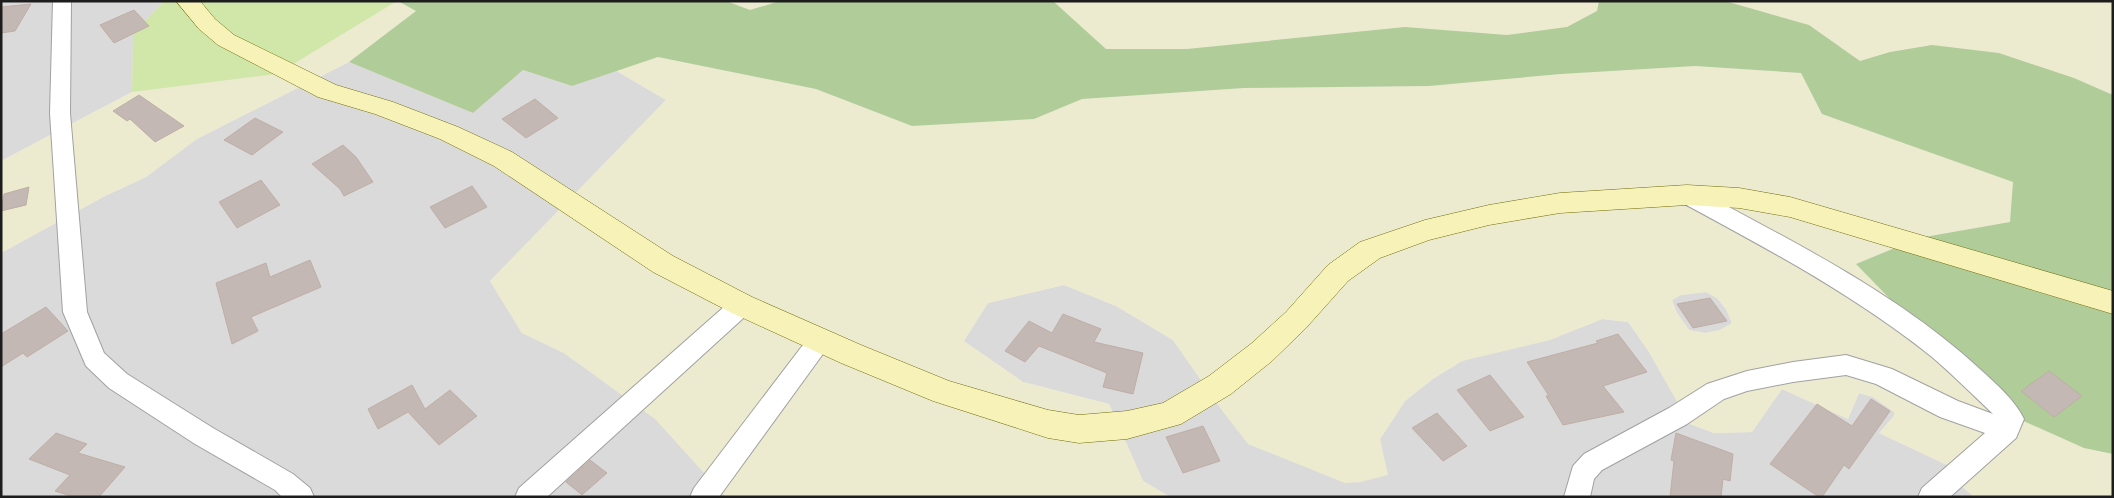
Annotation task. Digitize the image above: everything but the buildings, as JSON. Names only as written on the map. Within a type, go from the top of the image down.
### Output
[{"type":"street","points":[[62,1],[60,113],[75,312],[96,359],[118,381],[204,436],[284,482],[301,497]]},
{"type":"street","points":[[188,1],[207,24],[226,40],[327,91],[384,108],[449,133],[503,158],[664,264],[742,305],[944,392],[1048,424],[1079,429],[1128,425],[1170,415],[1220,386],[1262,352],[1296,320],[1338,273],[1370,250],[1426,230],[1489,215],[1560,204],[1687,195],[1739,198],[1790,207],[2113,303]]},
{"type":"street","points":[[1687,195],[1781,246],[1856,292],[1931,343],[2007,410],[2011,419],[2007,430],[1931,497]]},
{"type":"street","points":[[528,497],[742,305]]},
{"type":"street","points":[[703,497],[820,340]]},
{"type":"street","points":[[1577,497],[1582,474],[1593,462],[1612,451],[1678,416],[1716,391],[1746,381],[1793,372],[1846,365],[1883,376],[1949,409],[2007,430]]},
{"type":"shaded area","points":[[1,1],[164,1],[133,34],[132,92],[1,161]]},
{"type":"shaded area","points":[[397,1],[416,11],[349,62],[197,139],[146,177],[105,196],[1,253],[1,161],[132,92],[277,74]]},
{"type":"shaded area","points":[[726,1],[780,1],[750,10]]},
{"type":"shaded area","points":[[1053,1],[1599,1],[1597,11],[1567,27],[1507,35],[1405,27],[1187,49],[1106,49]]},
{"type":"shaded area","points":[[1725,1],[2113,1],[2113,95],[2074,78],[1999,53],[1932,45],[1890,52],[1860,61],[1809,25]]},
{"type":"shaded area","points":[[658,57],[816,89],[912,126],[1034,119],[1081,99],[1244,88],[1429,86],[1561,74],[1695,66],[1801,73],[1822,114],[2013,182],[2010,222],[1919,238],[1856,264],[1931,341],[1990,406],[2084,448],[2113,454],[2113,497],[1974,497],[1951,477],[1947,465],[1879,433],[1894,416],[1894,412],[1873,397],[1859,393],[1848,419],[1782,389],[1752,432],[1714,433],[1690,424],[1649,352],[1629,322],[1602,319],[1550,340],[1462,361],[1433,378],[1405,401],[1380,439],[1388,475],[1360,482],[1345,483],[1248,444],[1173,340],[1116,306],[1064,285],[988,303],[964,341],[1023,382],[1109,404],[1143,481],[1170,497],[726,497],[655,419],[564,353],[522,333],[490,281],[666,100],[615,70]],"holes":[[[1706,292],[1717,298],[1726,309],[1732,323],[1720,330],[1705,333],[1689,330],[1674,308],[1672,300],[1681,295]]]},
{"type":"shaded area","points":[[349,62],[473,113],[523,70],[572,86],[615,70],[666,100],[490,281],[522,333],[564,353],[656,419],[726,497],[1,497],[1,253],[105,196],[146,177],[196,139]]},
{"type":"shaded area","points":[[1064,285],[1116,306],[1173,340],[1224,413],[1387,475],[1380,439],[1405,401],[1433,379],[1462,361],[1580,328],[1602,319],[1628,322],[1649,352],[1690,424],[1714,433],[1752,432],[1782,389],[1848,419],[1859,393],[1873,397],[1894,412],[1894,416],[1879,433],[1947,465],[1951,477],[1974,497],[1170,497],[1143,481],[1109,404],[1023,382],[963,341],[988,303]]},
{"type":"shaded area","points":[[1706,292],[1717,298],[1726,309],[1732,323],[1720,330],[1705,333],[1689,330],[1679,318],[1672,300],[1681,295]]},
{"type":"green space","points":[[164,1],[397,1],[277,74],[132,92],[133,34]]},
{"type":"green space","points":[[398,1],[726,1],[750,10],[780,1],[1053,1],[1106,49],[1187,49],[1405,27],[1507,35],[1567,27],[1597,11],[1599,1],[1725,1],[1809,25],[1860,61],[1890,52],[1932,45],[1999,53],[2074,78],[2113,95],[2113,454],[2084,448],[1990,406],[1931,341],[1856,264],[1919,238],[2010,222],[2013,182],[1822,114],[1801,73],[1695,66],[1561,74],[1429,86],[1244,88],[1082,99],[1034,119],[912,126],[816,89],[658,57],[572,86],[523,70],[473,113],[349,62],[416,11]]}]
